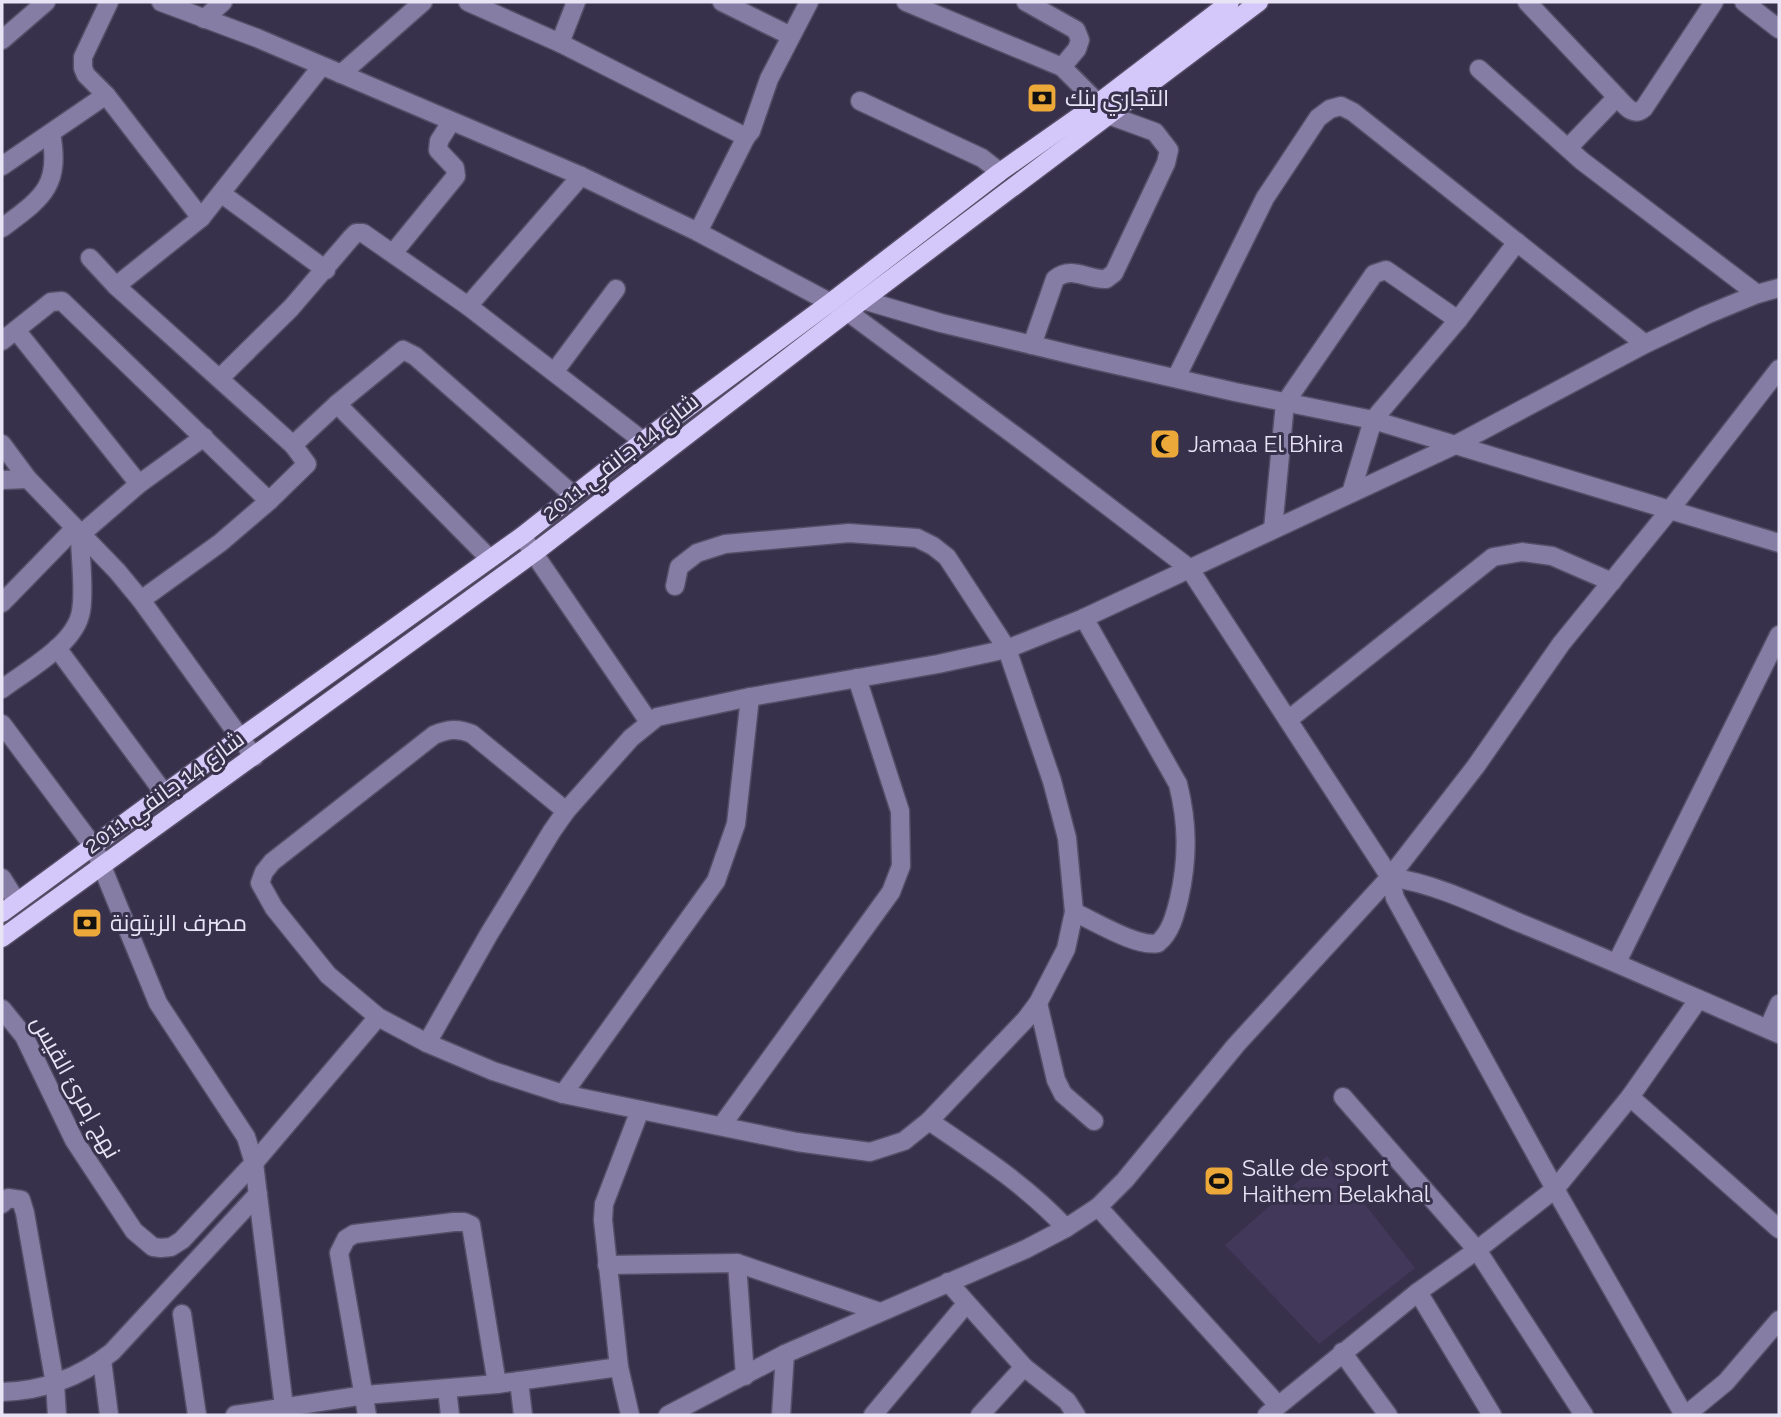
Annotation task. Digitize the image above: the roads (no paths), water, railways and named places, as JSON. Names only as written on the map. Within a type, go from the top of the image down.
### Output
[{"type":"main road","name":"شارع 14 جانفي 2011","points":[[2,938],[534,553],[848,312],[1104,109],[1230,2]]},
{"type":"main road","name":"شارع 14 جانفي 2011","points":[[2,913],[240,737],[522,536],[643,441],[831,302],[1000,172],[1104,109],[1259,2]]},
{"type":"street","points":[[2,40],[46,2]]},
{"type":"street","points":[[109,2],[83,57],[83,68],[91,82],[106,95],[201,218]]},
{"type":"street","points":[[161,2],[257,38],[581,176],[698,232],[831,302],[1029,446],[1189,568],[1390,877],[1395,898],[1555,1189],[1685,1415],[1726,1382],[1779,1320]]},
{"type":"street","points":[[204,19],[223,2]]},
{"type":"street","points":[[341,74],[423,2]]},
{"type":"street","points":[[468,2],[560,43],[746,136]]},
{"type":"street","points":[[560,43],[576,2]]},
{"type":"street","points":[[722,2],[791,36]]},
{"type":"street","points":[[698,232],[746,136],[751,131],[768,79],[809,2]]},
{"type":"street","points":[[906,2],[1062,67],[1104,109],[1155,132],[1169,150],[1166,163],[1114,273],[1099,280],[1070,272],[1062,273],[1055,279],[1032,345]]},
{"type":"street","points":[[1026,2],[1076,30],[1080,40],[1077,49],[1062,67]]},
{"type":"street","points":[[1527,2],[1632,112],[1644,108],[1714,2]]},
{"type":"street","points":[[1744,2],[1779,29]]},
{"type":"street","points":[[116,286],[201,218],[321,67]]},
{"type":"street","points":[[1479,69],[1568,148],[1757,294]]},
{"type":"street","points":[[2,166],[106,95]]},
{"type":"street","points":[[1568,148],[1617,97]]},
{"type":"street","points":[[860,101],[982,158],[1000,172]]},
{"type":"street","points":[[1176,378],[1265,198],[1318,118],[1330,109],[1341,106],[1353,112],[1646,344]]},
{"type":"street","points":[[394,253],[456,176],[455,168],[438,150],[439,141],[451,122]]},
{"type":"street","points":[[2,228],[36,203],[46,187],[55,156],[51,133]]},
{"type":"street","points":[[468,306],[581,176]]},
{"type":"street","points":[[222,194],[326,270]]},
{"type":"street","points":[[220,378],[326,270],[356,233],[363,233],[468,306],[643,441]]},
{"type":"street","points":[[1350,494],[1373,420],[1458,320],[1517,242]]},
{"type":"street","points":[[90,258],[116,286],[293,445],[307,464],[220,543],[141,600]]},
{"type":"street","points":[[1273,529],[1285,403],[1374,274],[1386,270],[1458,320]]},
{"type":"street","points":[[427,1042],[489,934],[566,811],[631,738],[657,717],[1007,649],[1084,618],[1457,444],[1706,315],[1779,288]]},
{"type":"street","points":[[555,371],[616,289]]},
{"type":"street","points":[[863,300],[941,323],[1032,345],[1285,403],[1373,420],[1779,543]]},
{"type":"street","points":[[139,484],[9,335],[51,302],[62,301],[269,501]]},
{"type":"street","points":[[293,445],[403,349],[415,356],[573,495]]},
{"type":"street","points":[[667,1415],[684,1411],[785,1354],[1026,1249],[1098,1207],[1125,1180],[1236,1045],[1390,877],[1476,766],[1561,644],[1670,511],[1779,369]]},
{"type":"street","points":[[337,404],[489,558]]},
{"type":"street","points":[[2,603],[77,532],[204,438]]},
{"type":"street","points":[[2,444],[28,480],[117,571],[141,600],[254,757]]},
{"type":"street","points":[[2,480],[28,480]]},
{"type":"street","points":[[2,689],[57,648],[78,624],[82,609],[77,532]]},
{"type":"street","points":[[566,811],[472,734],[460,729],[445,730],[434,735],[272,862],[260,883],[264,894],[328,975],[378,1017],[427,1042],[493,1071],[563,1094],[797,1142],[870,1152],[904,1141],[929,1121],[992,1056],[1038,1003],[1066,949],[1074,912],[1064,827],[1052,781],[1007,649],[947,557],[933,546],[903,535],[849,533],[726,544],[697,553],[679,567],[675,586]]},
{"type":"street","points":[[522,536],[649,722]]},
{"type":"street","points":[[1288,720],[1493,557],[1521,552],[1552,556],[1612,582]]},
{"type":"street","points":[[1074,912],[1125,936],[1148,944],[1158,943],[1174,920],[1186,871],[1187,854],[1184,809],[1178,784],[1084,618]]},
{"type":"street","points":[[1617,962],[1779,635]]},
{"type":"street","points":[[57,648],[164,793]]},
{"type":"street","points":[[722,1125],[891,892],[901,866],[900,811],[857,678]]},
{"type":"street","points":[[563,1094],[716,881],[736,824],[750,697]]},
{"type":"street","points":[[2,723],[94,846],[158,1003],[246,1137],[254,1163],[285,1411]]},
{"type":"street","points":[[1390,877],[1425,884],[1617,962],[1773,1032],[1779,1004]]},
{"type":"street","points":[[2,878],[17,902]]},
{"type":"street","points":[[1098,1207],[1272,1410],[1418,1292],[1555,1189],[1630,1097],[1698,1000]]},
{"type":"street","points":[[1038,1003],[1056,1080],[1063,1094],[1094,1121]]},
{"type":"street","name":"نهج إمرئ القيس","points":[[2,1009],[24,1036],[74,1140],[134,1231],[153,1247],[171,1247],[182,1240],[254,1163]]},
{"type":"street","points":[[254,1163],[378,1017]]},
{"type":"street","points":[[1343,1097],[1477,1250],[1584,1415]]},
{"type":"street","points":[[1630,1097],[1779,1228]]},
{"type":"street","points":[[630,1415],[620,1367],[603,1220],[604,1205],[640,1110]]},
{"type":"street","points":[[929,1121],[982,1156],[1040,1200],[1066,1228]]},
{"type":"street","points":[[2,1392],[19,1392],[55,1384],[102,1360],[258,1194]]},
{"type":"street","points":[[2,1204],[8,1198],[20,1200],[25,1213],[55,1384],[57,1415]]},
{"type":"street","points":[[368,1415],[339,1252],[342,1243],[354,1234],[454,1222],[464,1222],[471,1226],[496,1384]]},
{"type":"street","points":[[607,1265],[737,1264],[880,1312]]},
{"type":"street","points":[[737,1264],[745,1376]]},
{"type":"street","points":[[948,1282],[1024,1367],[1067,1401],[1076,1415]]},
{"type":"street","points":[[1418,1292],[1492,1415]]},
{"type":"street","points":[[873,1415],[966,1304]]},
{"type":"street","points":[[183,1314],[197,1415]]},
{"type":"street","points":[[1342,1352],[1388,1415]]},
{"type":"street","points":[[781,1415],[785,1354]]},
{"type":"street","points":[[102,1360],[109,1415]]},
{"type":"street","points":[[235,1415],[285,1411],[365,1395],[496,1384],[620,1367]]},
{"type":"street","points":[[980,1415],[1024,1367]]},
{"type":"street","points":[[519,1381],[523,1415]]},
{"type":"street","points":[[447,1389],[450,1415]]},
{"type":"place","name":"التجاري بنك","points":[[1042,98]]},
{"type":"place","name":"Jamaa El Bhira","points":[[1165,444]]},
{"type":"place","name":"مصرف الزيتونة","points":[[87,923]]},
{"type":"place","name":"Salle de sport Haithem Belakhal","points":[[1219,1181]]}]
